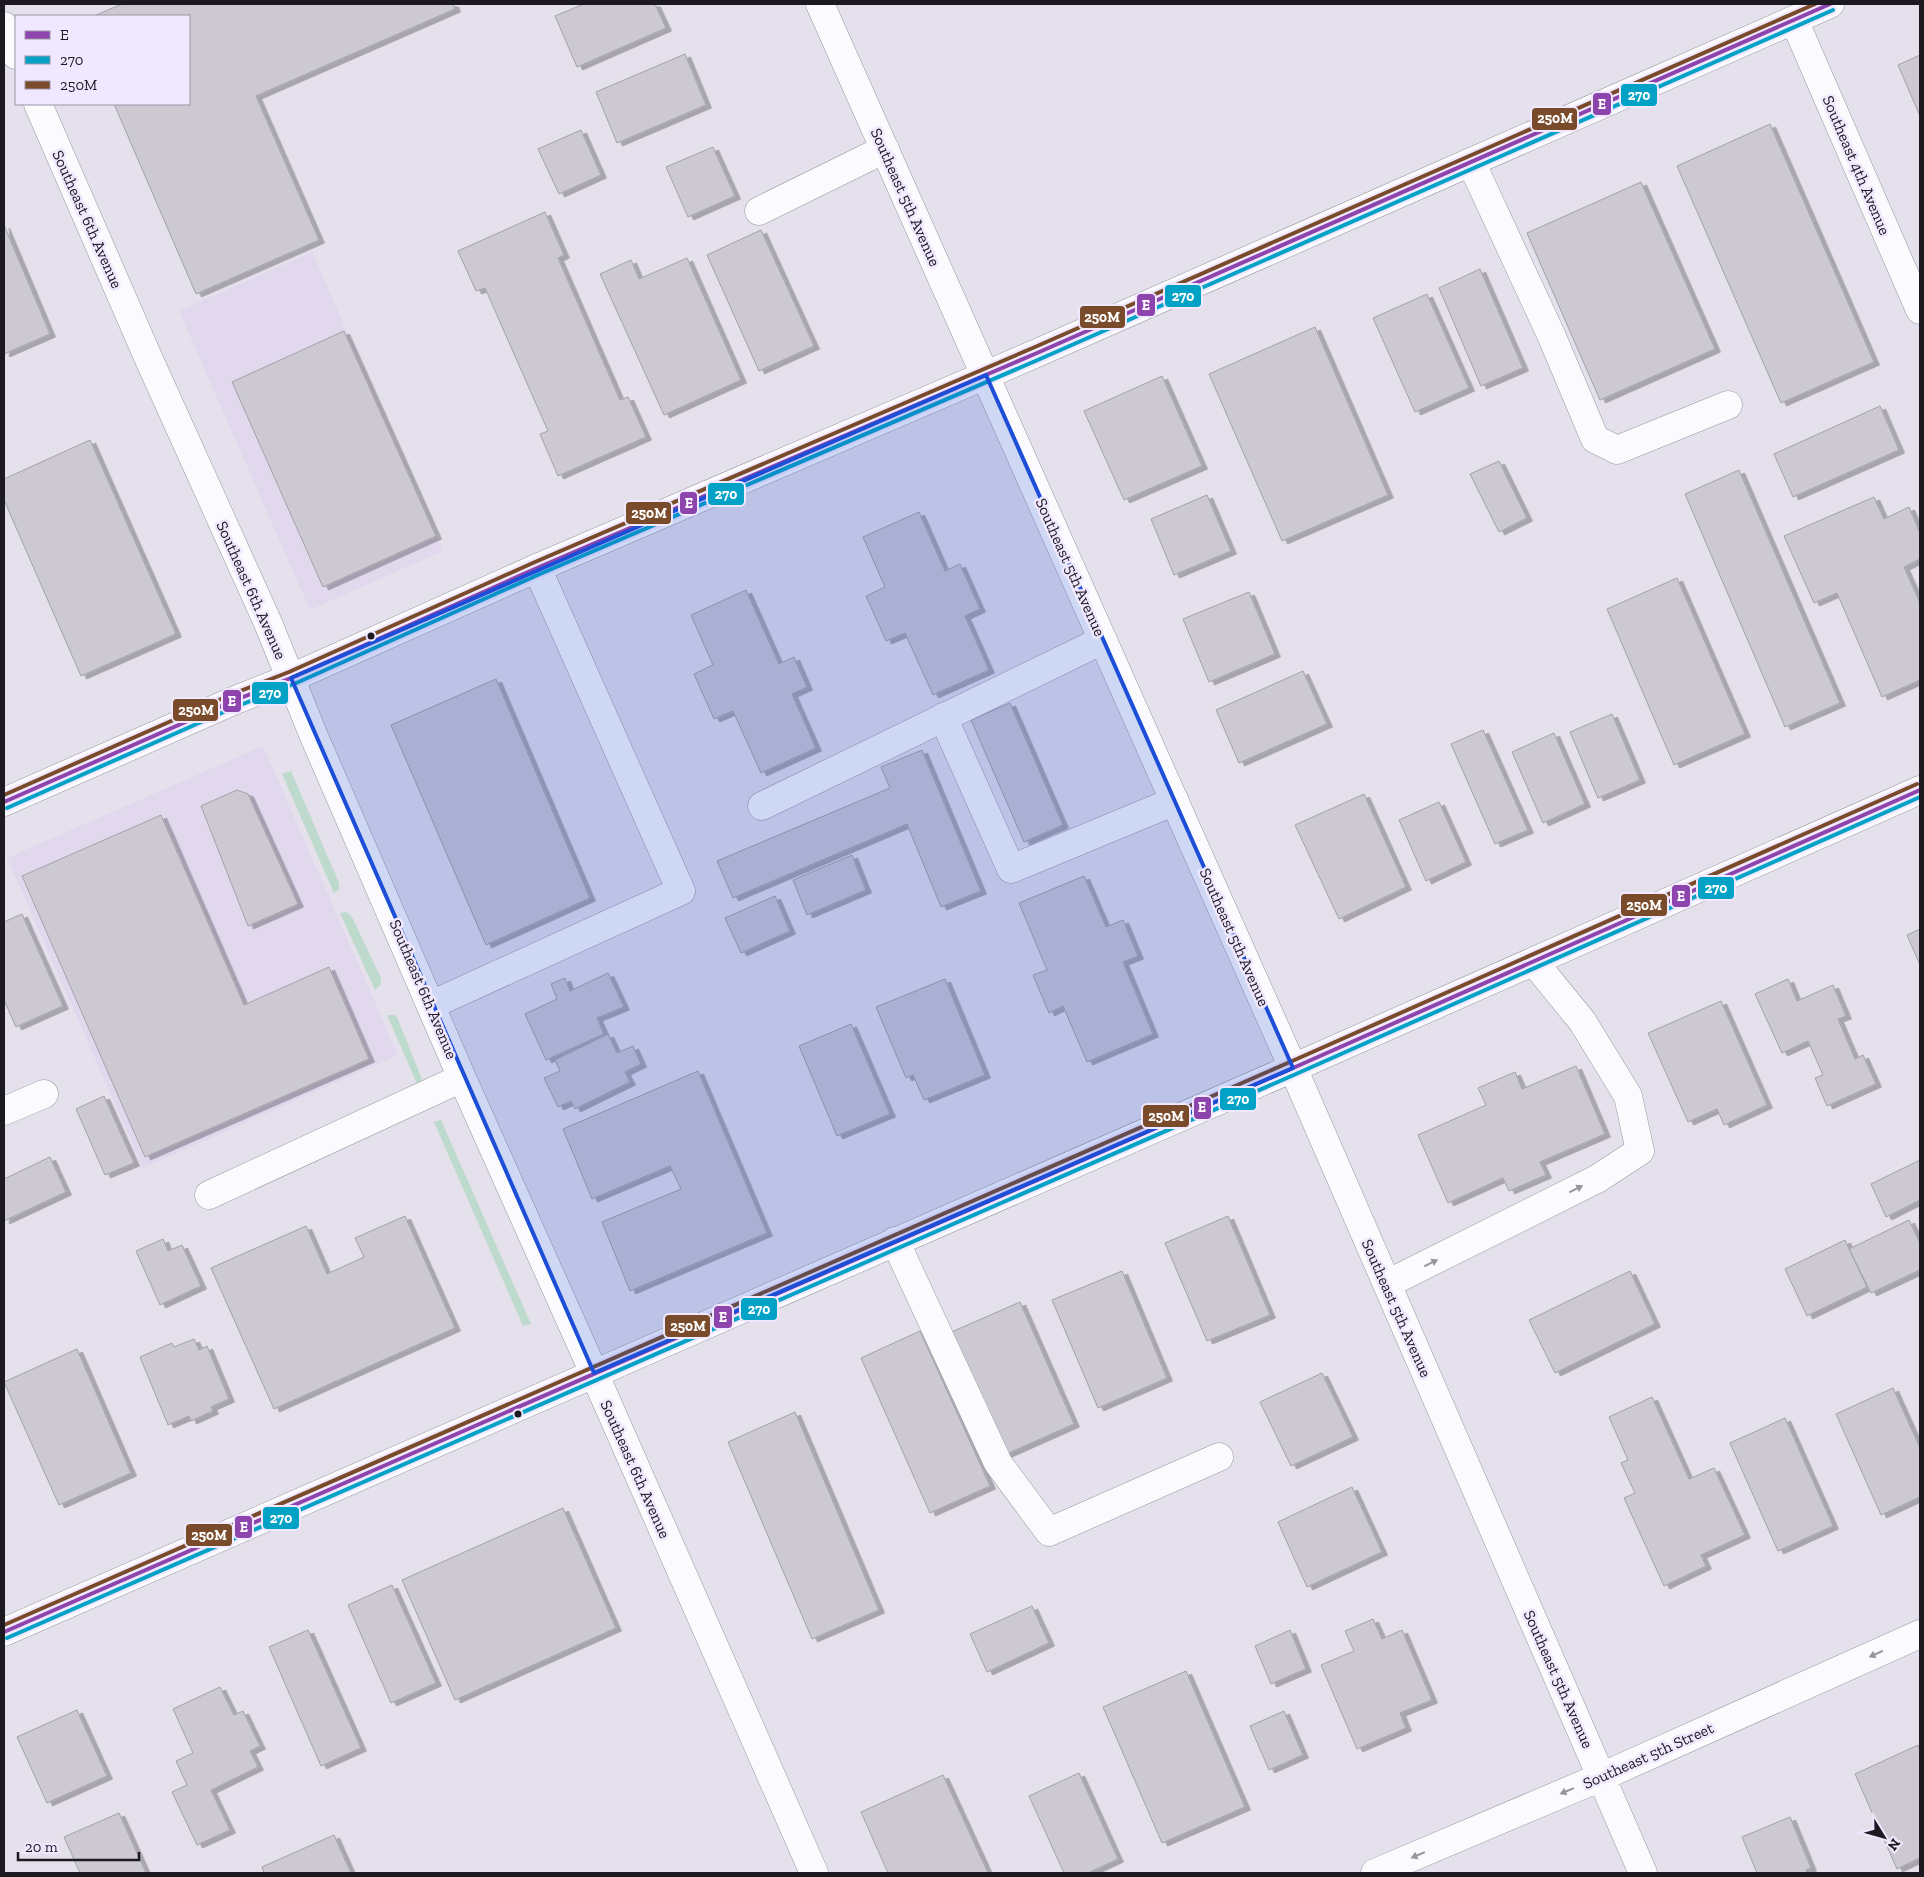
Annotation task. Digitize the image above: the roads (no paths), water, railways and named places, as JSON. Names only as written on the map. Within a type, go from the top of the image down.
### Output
[{"type":"street","name":"Southeast 5th Avenue","points":[[820,4],[1293,1068],[1643,1873]]},
{"type":"street","points":[[4,802],[537,568],[986,375],[1830,4]]},
{"type":"street","name":"Southeast 4th Avenue","points":[[1794,20],[1920,310]]},
{"type":"street","points":[[4,26],[15,53]]},
{"type":"street","name":"Southeast 6th Avenue","points":[[38,105],[147,355],[268,623],[462,1078],[814,1873]]},
{"type":"street","points":[[759,211],[885,149]]},
{"type":"street","points":[[1470,162],[1552,338],[1595,439],[1617,450],[1728,406]]},
{"type":"street","points":[[431,1005],[681,891],[537,568]]},
{"type":"street","points":[[762,806],[1103,640]]},
{"type":"street","points":[[943,717],[1011,869],[1175,801]]},
{"type":"street","points":[[4,1632],[1293,1068],[1920,790]]},
{"type":"street","points":[[1387,1284],[1597,1179],[1640,1151],[1628,1096],[1582,1021],[1534,962]]},
{"type":"street","points":[[209,1195],[462,1078]]},
{"type":"street","points":[[4,1111],[44,1094]]},
{"type":"street","points":[[895,1241],[998,1463],[1049,1532],[1219,1457]]},
{"type":"street","name":"Southeast 5th Street","points":[[1375,1873],[1601,1776],[1920,1634]]}]
